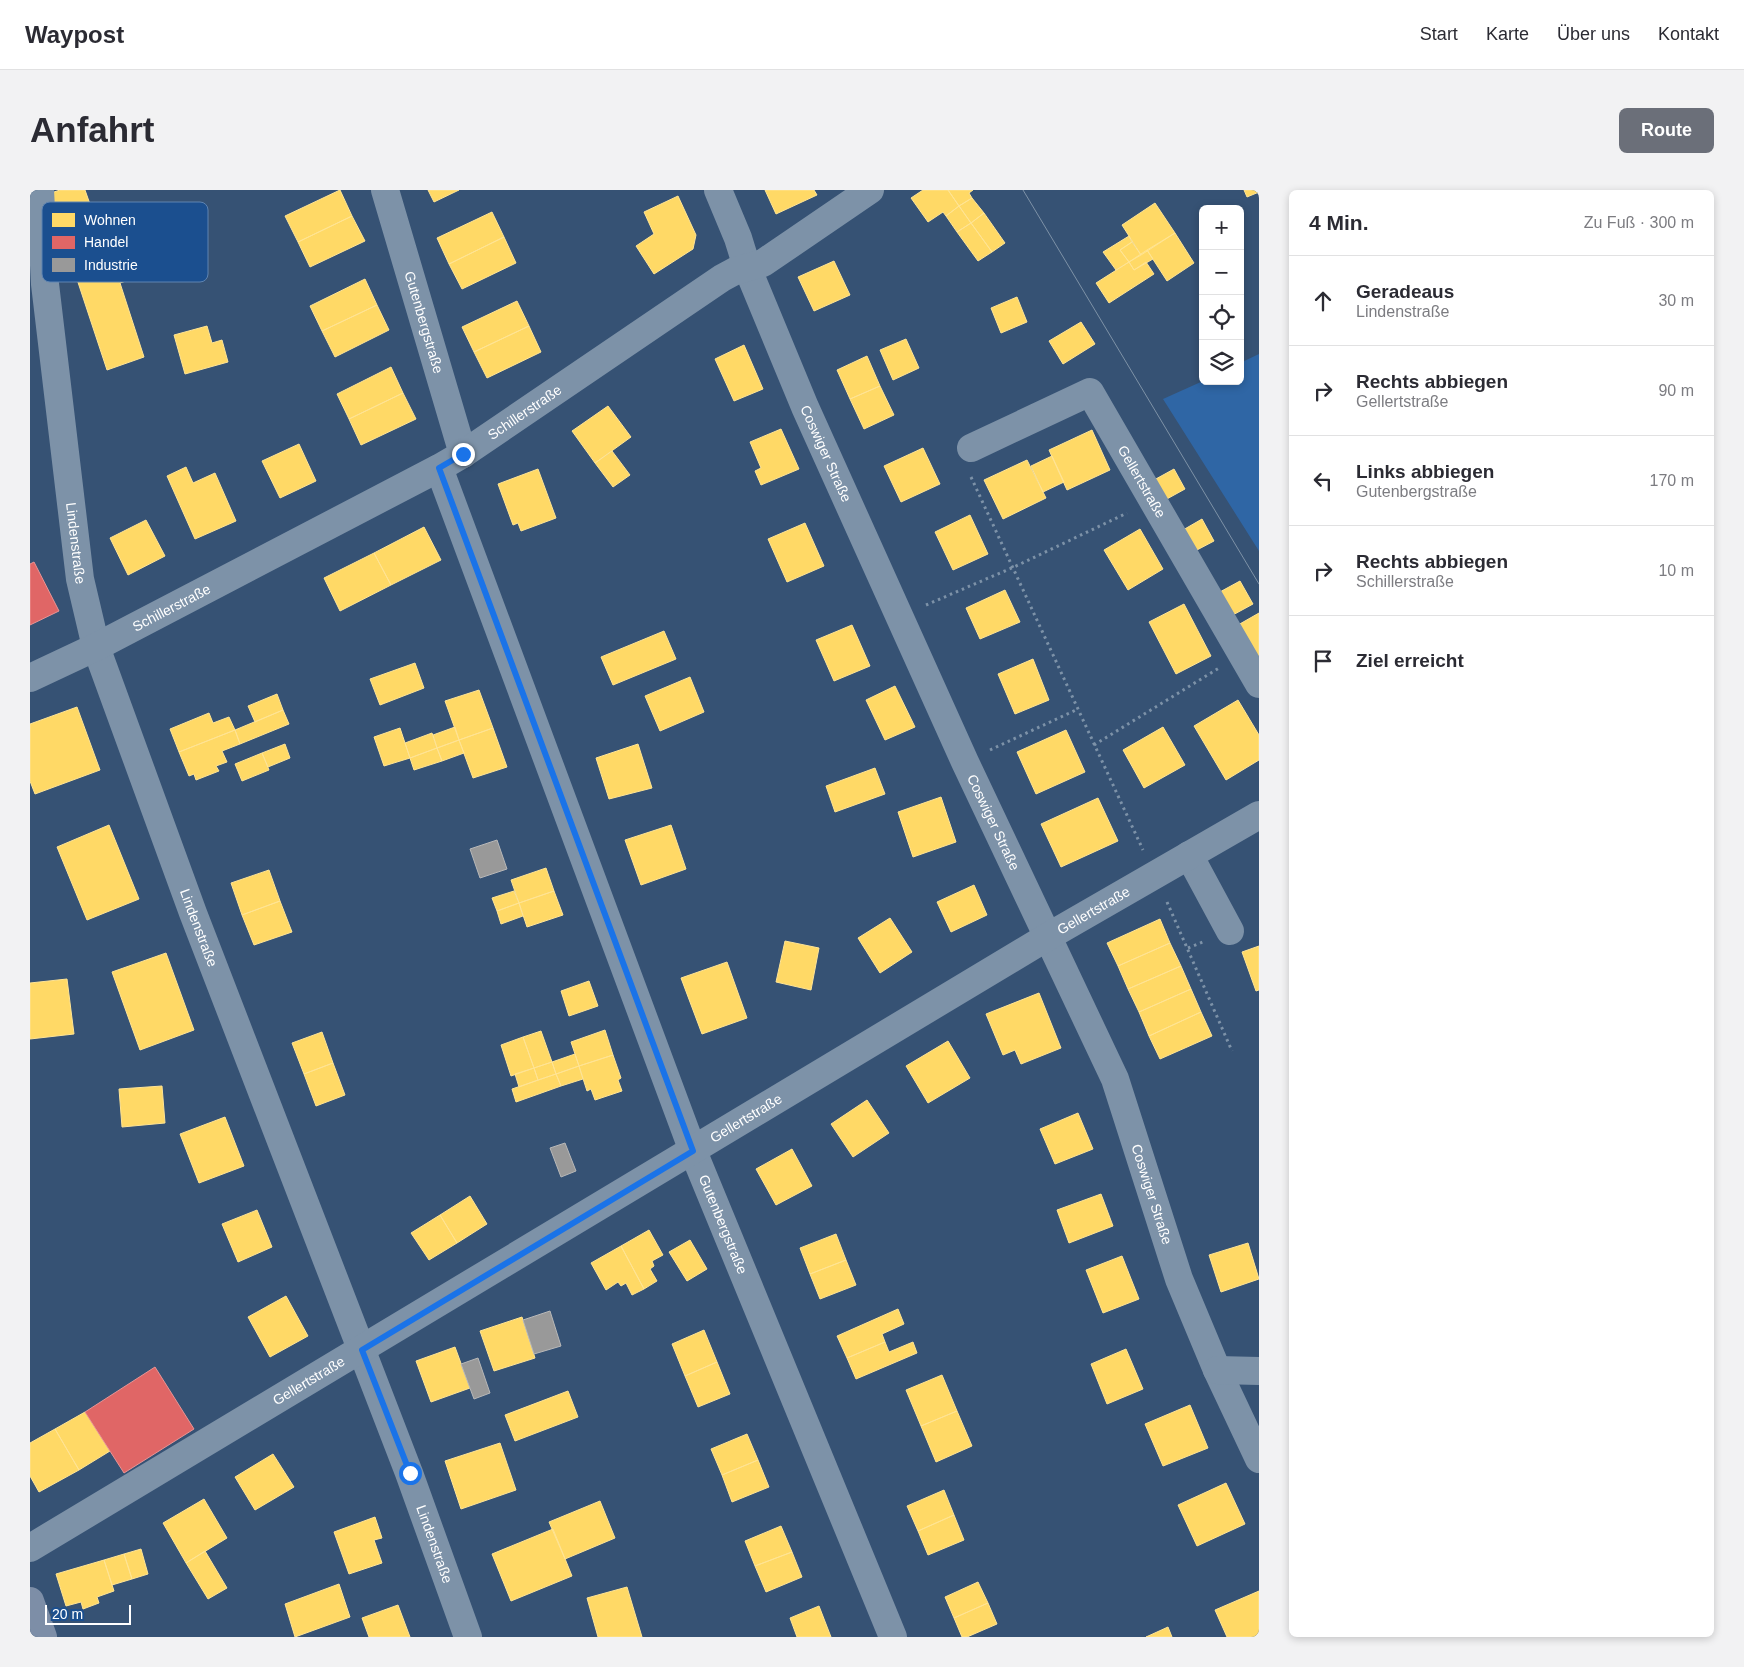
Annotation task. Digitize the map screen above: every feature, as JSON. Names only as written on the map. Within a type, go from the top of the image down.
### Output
[{"type":"main road","points":[[30,1601],[43,1637]]},
{"type":"street","name":"Lindenstraße","points":[[40,190],[42,228]]},
{"type":"street","name":"Gutenbergstraße","points":[[385,190],[463,454]]},
{"type":"street","name":"Coswiger Straße","points":[[718,190],[738,238],[746,267],[806,408],[965,762],[1049,936],[1115,1079],[1179,1280],[1217,1370],[1259,1459]]},
{"type":"street","name":"Schillerstraße","points":[[30,678],[96,647],[439,468],[463,454],[722,278],[746,267],[763,263],[870,190]]},
{"type":"street","name":"Lindenstraße","points":[[45,282],[80,579],[96,647],[192,912],[410,1473],[468,1637]]},
{"type":"street","name":"Gellertstraße","points":[[971,448],[1090,392],[1151,501],[1259,684]]},
{"type":"street","name":"Gutenbergstraße","points":[[439,468],[693,1151],[893,1637]]},
{"type":"street","name":"Gellertstraße","points":[[30,1548],[1049,936],[1155,876],[1189,854],[1259,816]]},
{"type":"street","points":[[1189,854],[1230,932]]},
{"type":"street","points":[[1217,1370],[1259,1371]]},
{"type":"path","points":[[971,448],[960,453],[1155,876],[1232,1050]]},
{"type":"path","points":[[900,617],[1014,567],[1151,501]]},
{"type":"path","points":[[1094,745],[1240,654]]},
{"type":"path","points":[[965,762],[1078,710]]},
{"type":"shaded area","points":[[1259,354],[1259,551],[1163,399],[1199,383],[1199,385],[1244,385],[1244,361]]},
{"type":"building: Wohnen","points":[[60,190],[85,190],[89,202],[54,202],[51,193]]},
{"type":"building: Wohnen","points":[[340,190],[352,216],[298,242],[285,216]]},
{"type":"building: Wohnen","points":[[428,190],[459,190],[434,202]]},
{"type":"building: Wohnen","points":[[765,190],[814,190],[817,195],[776,214]]},
{"type":"building: Wohnen","points":[[923,190],[948,190],[959,206],[946,216],[943,212],[928,222],[911,198]]},
{"type":"building: Wohnen","points":[[948,190],[973,190],[969,193],[972,198],[959,206]]},
{"type":"building: Wohnen","points":[[1244,190],[1259,190],[1259,192],[1247,197]]},
{"type":"building: Wohnen","points":[[678,196],[696,235],[693,249],[654,274],[636,246],[654,234],[644,212]]},
{"type":"building: Wohnen","points":[[972,198],[984,213],[971,223],[959,206]]},
{"type":"building: Wohnen","points":[[1155,203],[1175,233],[1141,255],[1122,225]]},
{"type":"building: Wohnen","points":[[959,206],[971,223],[957,232],[946,216]]},
{"type":"building: Wohnen","points":[[492,212],[504,237],[449,264],[437,238]]},
{"type":"building: Wohnen","points":[[984,213],[1005,243],[992,252],[971,223]]},
{"type":"building: Wohnen","points":[[352,216],[365,241],[310,267],[298,242]]},
{"type":"building: Wohnen","points":[[971,223],[992,252],[978,261],[957,232]]},
{"type":"building: Wohnen","points":[[1175,233],[1194,263],[1167,281],[1147,250]]},
{"type":"building: Wohnen","points":[[1129,236],[1132,242],[1120,250],[1129,262],[1116,270],[1103,252]]},
{"type":"building: Wohnen","points":[[504,237],[516,263],[462,289],[449,264]]},
{"type":"building: Wohnen","points":[[1132,242],[1141,255],[1129,262],[1120,250]]},
{"type":"building: Wohnen","points":[[1147,250],[1153,259],[1134,270],[1129,262]]},
{"type":"building: Wohnen","points":[[834,261],[850,295],[814,311],[798,277]]},
{"type":"building: Wohnen","points":[[1129,262],[1134,270],[1146,262],[1154,274],[1109,303],[1096,283]]},
{"type":"building: Wohnen","points":[[365,279],[377,305],[322,331],[310,306]]},
{"type":"building: Wohnen","points":[[78,282],[123,282],[120,283],[144,357],[107,370]]},
{"type":"building: Wohnen","points":[[1017,297],[1027,322],[1001,333],[991,308]]},
{"type":"building: Wohnen","points":[[517,301],[529,326],[474,352],[462,327]]},
{"type":"building: Wohnen","points":[[377,305],[389,330],[335,357],[322,331]]},
{"type":"building: Wohnen","points":[[1081,322],[1095,344],[1063,364],[1049,341]]},
{"type":"building: Wohnen","points":[[207,326],[212,343],[222,340],[228,362],[185,374],[174,335]]},
{"type":"building: Wohnen","points":[[529,326],[541,352],[487,378],[474,352]]},
{"type":"building: Wohnen","points":[[906,339],[919,368],[893,380],[880,350]]},
{"type":"building: Wohnen","points":[[744,345],[763,389],[734,401],[715,359]]},
{"type":"building: Wohnen","points":[[867,356],[880,386],[850,399],[837,370]]},
{"type":"building: Wohnen","points":[[391,367],[403,393],[349,419],[337,394]]},
{"type":"building: Wohnen","points":[[880,386],[894,415],[864,429],[850,399]]},
{"type":"building: Wohnen","points":[[403,393],[416,419],[361,445],[349,419]]},
{"type":"building: Wohnen","points":[[608,406],[631,437],[595,463],[572,431]]},
{"type":"building: Wohnen","points":[[781,429],[799,469],[761,485],[755,471],[761,468],[750,442]]},
{"type":"building: Wohnen","points":[[1092,430],[1110,470],[1067,490],[1049,450]]},
{"type":"building: Wohnen","points":[[299,444],[316,481],[280,498],[262,461]]},
{"type":"building: Wohnen","points":[[923,448],[940,484],[901,502],[884,466]]},
{"type":"building: Wohnen","points":[[612,451],[630,475],[613,487],[595,463]]},
{"type":"building: Wohnen","points":[[1052,456],[1064,482],[1043,492],[1031,466]]},
{"type":"building: Wohnen","points":[[1027,460],[1046,498],[1003,519],[984,480]]},
{"type":"building: Wohnen","points":[[186,467],[193,483],[215,473],[236,521],[195,539],[167,476]]},
{"type":"building: Wohnen","points":[[538,469],[556,518],[521,531],[518,523],[513,525],[498,484]]},
{"type":"building: Wohnen","points":[[1174,469],[1185,489],[1165,500],[1154,480]]},
{"type":"building: Wohnen","points":[[970,515],[988,554],[953,570],[935,532]]},
{"type":"building: Wohnen","points":[[1202,519],[1214,541],[1195,551],[1183,530]]},
{"type":"building: Wohnen","points":[[146,520],[165,556],[128,575],[110,538]]},
{"type":"building: Wohnen","points":[[805,523],[824,566],[787,582],[768,539]]},
{"type":"building: Wohnen","points":[[424,527],[441,560],[391,585],[374,553]]},
{"type":"building: Wohnen","points":[[1140,529],[1163,569],[1128,590],[1104,550]]},
{"type":"building: Wohnen","points":[[374,553],[391,585],[340,611],[324,578]]},
{"type":"building: Wohnen","points":[[1240,581],[1253,604],[1231,616],[1218,593]]},
{"type":"building: Wohnen","points":[[1005,590],[1020,622],[980,639],[966,608]]},
{"type":"building: Wohnen","points":[[1184,604],[1211,656],[1176,674],[1149,622]]},
{"type":"building: Wohnen","points":[[1259,613],[1259,660],[1238,625]]},
{"type":"building: Wohnen","points":[[852,625],[870,666],[834,681],[816,640]]},
{"type":"building: Wohnen","points":[[664,631],[676,659],[613,685],[601,657]]},
{"type":"building: Wohnen","points":[[1033,659],[1049,700],[1015,714],[998,674]]},
{"type":"building: Wohnen","points":[[415,663],[424,688],[380,705],[370,679]]},
{"type":"building: Wohnen","points":[[690,677],[704,712],[660,731],[645,696]]},
{"type":"building: Wohnen","points":[[895,686],[915,727],[885,740],[866,700]]},
{"type":"building: Wohnen","points":[[479,690],[493,728],[459,740],[445,701]]},
{"type":"building: Wohnen","points":[[277,694],[283,710],[255,722],[248,706]]},
{"type":"building: Wohnen","points":[[1238,700],[1259,735],[1259,760],[1226,780],[1194,726]]},
{"type":"building: Wohnen","points":[[77,707],[100,770],[35,794],[30,781],[30,724]]},
{"type":"building: Wohnen","points":[[283,710],[289,724],[240,744],[235,730]]},
{"type":"building: Wohnen","points":[[209,713],[213,723],[229,717],[235,730],[179,752],[170,729]]},
{"type":"building: Wohnen","points":[[455,727],[459,740],[437,748],[433,735]]},
{"type":"building: Wohnen","points":[[1163,727],[1185,765],[1144,788],[1123,750]]},
{"type":"building: Wohnen","points":[[400,728],[410,758],[384,766],[374,737]]},
{"type":"building: Wohnen","points":[[493,728],[507,767],[473,778],[459,740]]},
{"type":"building: Wohnen","points":[[235,730],[240,744],[222,751],[227,762],[216,766],[219,771],[196,780],[194,774],[189,776],[179,752]]},
{"type":"building: Wohnen","points":[[1066,730],[1085,772],[1036,794],[1017,752]]},
{"type":"building: Wohnen","points":[[432,733],[437,748],[410,758],[405,743]]},
{"type":"building: Wohnen","points":[[459,740],[464,753],[442,761],[437,748]]},
{"type":"building: Wohnen","points":[[285,744],[290,758],[268,767],[262,753]]},
{"type":"building: Wohnen","points":[[638,744],[652,788],[609,799],[596,758]]},
{"type":"building: Wohnen","points":[[437,748],[442,761],[414,770],[410,758]]},
{"type":"building: Wohnen","points":[[262,753],[269,770],[242,781],[235,764]]},
{"type":"building: Wohnen","points":[[875,768],[885,794],[835,812],[826,786]]},
{"type":"building: Wohnen","points":[[941,797],[956,842],[913,857],[898,812]]},
{"type":"building: Wohnen","points":[[1098,798],[1118,841],[1061,867],[1041,824]]},
{"type":"building: Wohnen","points":[[109,825],[139,899],[87,920],[57,847]]},
{"type":"building: Wohnen","points":[[671,825],[686,869],[641,885],[625,840]]},
{"type":"building: Wohnen","points":[[546,868],[554,891],[519,903],[511,880]]},
{"type":"building: Wohnen","points":[[269,870],[280,901],[242,915],[231,883]]},
{"type":"building: Wohnen","points":[[974,885],[987,915],[951,932],[937,902]]},
{"type":"building: Wohnen","points":[[514,891],[519,903],[497,911],[492,898]]},
{"type":"building: Wohnen","points":[[554,891],[563,915],[527,927],[519,903]]},
{"type":"building: Wohnen","points":[[280,901],[292,932],[254,945],[242,915]]},
{"type":"building: Wohnen","points":[[519,903],[523,916],[501,924],[497,911]]},
{"type":"building: Wohnen","points":[[890,918],[912,952],[880,973],[858,938]]},
{"type":"building: Wohnen","points":[[1160,919],[1170,943],[1118,966],[1107,943]]},
{"type":"building: Wohnen","points":[[785,941],[819,948],[811,990],[776,982]]},
{"type":"building: Wohnen","points":[[1170,943],[1181,966],[1128,989],[1118,966]]},
{"type":"building: Wohnen","points":[[1259,946],[1259,990],[1256,991],[1242,952]]},
{"type":"building: Wohnen","points":[[166,953],[194,1030],[140,1050],[112,972]]},
{"type":"building: Wohnen","points":[[727,962],[747,1018],[702,1034],[681,978]]},
{"type":"building: Wohnen","points":[[1181,966],[1191,989],[1139,1012],[1128,989]]},
{"type":"building: Wohnen","points":[[67,979],[74,1034],[30,1039],[30,983]]},
{"type":"building: Wohnen","points":[[589,981],[598,1006],[569,1016],[561,991]]},
{"type":"building: Wohnen","points":[[1191,989],[1201,1012],[1149,1036],[1139,1012]]},
{"type":"building: Wohnen","points":[[1039,993],[1061,1048],[1021,1064],[1015,1050],[1003,1055],[986,1014]]},
{"type":"building: Wohnen","points":[[1201,1012],[1212,1036],[1160,1059],[1149,1036]]},
{"type":"building: Wohnen","points":[[605,1030],[613,1055],[579,1066],[571,1042]]},
{"type":"building: Wohnen","points":[[541,1031],[552,1062],[534,1068],[523,1037]]},
{"type":"building: Wohnen","points":[[322,1032],[333,1063],[304,1074],[292,1043]]},
{"type":"building: Wohnen","points":[[523,1037],[534,1068],[511,1076],[501,1045]]},
{"type":"building: Wohnen","points":[[948,1041],[970,1078],[928,1103],[906,1066]]},
{"type":"building: Wohnen","points":[[575,1054],[579,1066],[556,1074],[552,1062]]},
{"type":"building: Wohnen","points":[[613,1055],[621,1078],[618,1080],[622,1091],[595,1100],[591,1089],[587,1091],[579,1066]]},
{"type":"building: Wohnen","points":[[552,1062],[556,1074],[538,1080],[534,1068]]},
{"type":"building: Wohnen","points":[[333,1063],[345,1095],[316,1106],[304,1074]]},
{"type":"building: Wohnen","points":[[579,1066],[583,1079],[561,1086],[556,1074]]},
{"type":"building: Wohnen","points":[[534,1068],[538,1080],[519,1087],[515,1074]]},
{"type":"building: Wohnen","points":[[556,1074],[561,1086],[516,1102],[512,1089]]},
{"type":"building: Wohnen","points":[[162,1086],[165,1123],[122,1127],[119,1089]]},
{"type":"building: Wohnen","points":[[867,1100],[889,1133],[853,1157],[831,1124]]},
{"type":"building: Wohnen","points":[[1078,1113],[1093,1149],[1055,1164],[1040,1129]]},
{"type":"building: Wohnen","points":[[225,1117],[244,1166],[199,1183],[180,1134]]},
{"type":"building: Wohnen","points":[[792,1149],[812,1186],[776,1205],[756,1169]]},
{"type":"building: Wohnen","points":[[1101,1194],[1113,1226],[1069,1243],[1057,1210]]},
{"type":"building: Wohnen","points":[[470,1196],[487,1224],[457,1243],[440,1215]]},
{"type":"building: Wohnen","points":[[257,1210],[272,1247],[238,1262],[222,1224]]},
{"type":"building: Wohnen","points":[[440,1215],[457,1243],[429,1260],[411,1233]]},
{"type":"building: Wohnen","points":[[649,1230],[663,1255],[652,1261],[654,1266],[650,1269],[657,1281],[644,1289],[621,1246]]},
{"type":"building: Wohnen","points":[[836,1234],[846,1260],[810,1274],[800,1248]]},
{"type":"building: Wohnen","points":[[690,1240],[707,1269],[687,1281],[669,1252]]},
{"type":"building: Wohnen","points":[[1248,1243],[1259,1279],[1221,1292],[1209,1255]]},
{"type":"building: Wohnen","points":[[621,1246],[644,1289],[632,1295],[626,1283],[621,1286],[618,1282],[606,1290],[591,1263]]},
{"type":"building: Wohnen","points":[[1122,1256],[1139,1299],[1103,1313],[1086,1270]]},
{"type":"building: Wohnen","points":[[846,1260],[856,1285],[820,1299],[810,1274]]},
{"type":"building: Wohnen","points":[[286,1296],[308,1336],[270,1357],[248,1317]]},
{"type":"building: Wohnen","points":[[898,1309],[904,1324],[882,1334],[885,1342],[847,1358],[837,1336]]},
{"type":"building: Wohnen","points":[[522,1317],[535,1358],[494,1371],[480,1331]]},
{"type":"building: Wohnen","points":[[704,1330],[717,1362],[685,1376],[672,1344]]},
{"type":"building: Wohnen","points":[[885,1342],[889,1352],[913,1342],[917,1353],[856,1379],[847,1358]]},
{"type":"building: Wohnen","points":[[455,1347],[470,1388],[431,1402],[416,1361]]},
{"type":"building: Wohnen","points":[[1126,1349],[1143,1389],[1107,1404],[1091,1364]]},
{"type":"building: Wohnen","points":[[717,1362],[730,1394],[698,1407],[685,1376]]},
{"type":"building: Wohnen","points":[[942,1375],[957,1411],[921,1426],[906,1390]]},
{"type":"building: Wohnen","points":[[568,1391],[578,1417],[515,1441],[505,1415]]},
{"type":"building: Wohnen","points":[[1190,1405],[1208,1448],[1163,1466],[1145,1424]]},
{"type":"building: Wohnen","points":[[957,1411],[972,1446],[936,1462],[921,1426]]},
{"type":"building: Wohnen","points":[[85,1412],[110,1451],[79,1470],[55,1429]]},
{"type":"building: Wohnen","points":[[55,1429],[79,1470],[39,1492],[30,1476],[30,1443]]},
{"type":"building: Wohnen","points":[[747,1434],[758,1460],[722,1475],[711,1449]]},
{"type":"building: Wohnen","points":[[500,1443],[516,1490],[461,1509],[445,1461]]},
{"type":"building: Wohnen","points":[[273,1454],[294,1487],[255,1510],[235,1477]]},
{"type":"building: Wohnen","points":[[758,1460],[769,1487],[732,1502],[722,1475]]},
{"type":"building: Wohnen","points":[[1226,1483],[1245,1524],[1197,1546],[1178,1505]]},
{"type":"building: Wohnen","points":[[944,1490],[954,1515],[918,1531],[907,1506]]},
{"type":"building: Wohnen","points":[[204,1499],[227,1538],[186,1563],[163,1523]]},
{"type":"building: Wohnen","points":[[600,1501],[615,1538],[565,1559],[549,1522]]},
{"type":"building: Wohnen","points":[[954,1515],[964,1540],[928,1555],[918,1531]]},
{"type":"building: Wohnen","points":[[375,1517],[382,1538],[374,1540],[382,1563],[349,1574],[334,1532]]},
{"type":"building: Wohnen","points":[[781,1526],[792,1552],[755,1566],[745,1541]]},
{"type":"building: Wohnen","points":[[553,1529],[572,1576],[511,1601],[492,1554]]},
{"type":"building: Wohnen","points":[[141,1549],[148,1574],[132,1579],[124,1554]]},
{"type":"building: Wohnen","points":[[205,1551],[227,1588],[208,1599],[186,1563]]},
{"type":"building: Wohnen","points":[[792,1552],[802,1577],[766,1592],[755,1566]]},
{"type":"building: Wohnen","points":[[124,1554],[132,1579],[112,1585],[104,1560]]},
{"type":"building: Wohnen","points":[[104,1560],[114,1591],[97,1597],[99,1603],[83,1609],[81,1602],[66,1606],[56,1574]]},
{"type":"building: Wohnen","points":[[978,1582],[988,1603],[954,1618],[945,1597]]},
{"type":"building: Wohnen","points":[[339,1584],[350,1617],[295,1637],[285,1604]]},
{"type":"building: Wohnen","points":[[627,1587],[642,1637],[598,1637],[587,1598]]},
{"type":"building: Wohnen","points":[[1259,1591],[1259,1637],[1227,1637],[1215,1610]]},
{"type":"building: Wohnen","points":[[988,1603],[997,1624],[967,1637],[962,1637],[954,1618]]},
{"type":"building: Wohnen","points":[[398,1605],[410,1637],[369,1637],[362,1618]]},
{"type":"building: Wohnen","points":[[819,1606],[831,1637],[797,1637],[790,1618]]},
{"type":"building: Wohnen","points":[[1168,1627],[1172,1637],[1146,1637]]},
{"type":"building: Handel","points":[[34,562],[59,611],[30,625],[30,564]]},
{"type":"building: Handel","points":[[155,1367],[194,1429],[124,1473],[85,1412]]},
{"type":"building: Industrie","points":[[497,840],[507,869],[480,878],[470,849]]},
{"type":"building: Industrie","points":[[565,1143],[576,1171],[561,1177],[550,1148]]},
{"type":"building: Industrie","points":[[550,1311],[561,1346],[534,1354],[523,1320]]},
{"type":"building: Industrie","points":[[478,1358],[490,1393],[474,1399],[461,1364]]},
{"type":"tram line","points":[[1023,190],[1259,584]]},
{"type":"route","points":[[410,1473],[362,1350],[693,1151],[439,468],[463,454]]}]
